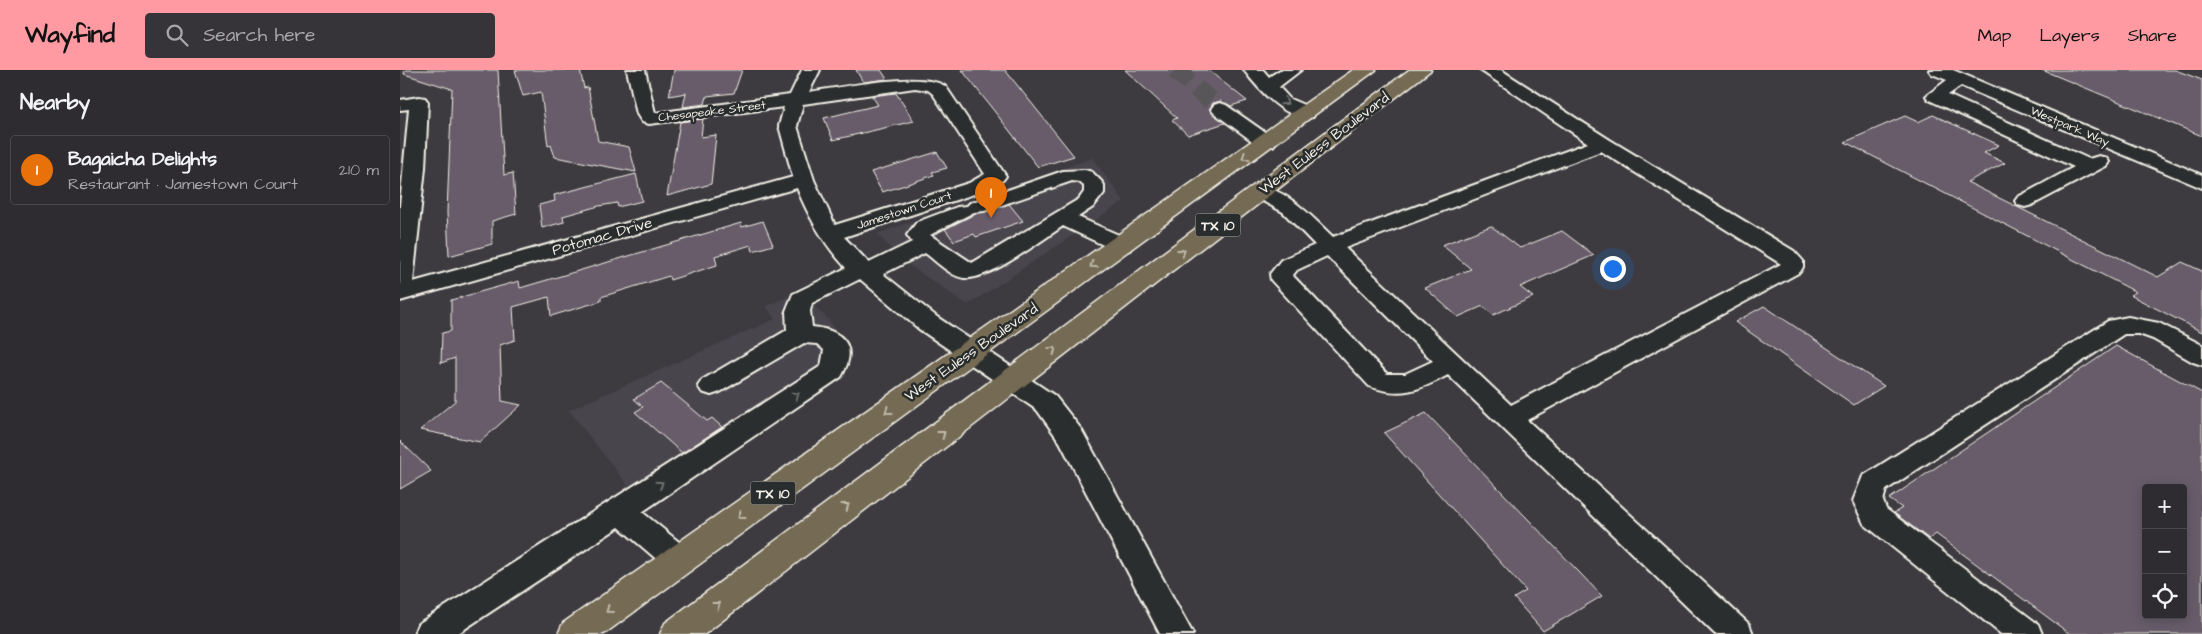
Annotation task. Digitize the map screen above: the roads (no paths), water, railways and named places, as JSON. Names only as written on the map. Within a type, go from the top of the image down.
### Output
[{"type":"main road","name":"West Euless Boulevard","points":[[576,634],[1366,70]]},
{"type":"main road","name":"West Euless Boulevard","points":[[678,634],[1421,70]]},
{"type":"main road","points":[[1218,176],[1260,192]]},
{"type":"street","name":"Chesapeake Street","points":[[636,70],[649,118],[694,115],[796,100]]},
{"type":"street","points":[[811,70],[796,100],[788,126],[804,180],[818,214],[830,234],[864,271],[928,324],[1046,403],[1071,436],[1177,634]]},
{"type":"street","points":[[1253,70],[1284,102],[1306,113]]},
{"type":"street","points":[[1268,86],[1292,70]]},
{"type":"street","points":[[1489,70],[1792,261],[1792,267],[1508,418]]},
{"type":"street","name":"Westpark Way","points":[[1938,70],[2202,182]]},
{"type":"street","points":[[1960,79],[1935,96],[2089,167]]},
{"type":"street","name":"Jamestown Court","points":[[796,100],[915,83],[933,85],[940,91],[996,176],[976,187],[830,234]]},
{"type":"street","points":[[400,105],[419,102],[415,168],[400,294]]},
{"type":"street","points":[[1220,109],[1266,142]]},
{"type":"street","points":[[1450,363],[1397,386],[1386,385],[1378,380],[1283,280],[1281,274],[1289,265],[1330,246],[1604,144]]},
{"type":"street","points":[[2025,201],[2123,148]]},
{"type":"street","points":[[1070,175],[1085,176],[1094,185],[1094,193],[1086,203],[1063,218],[977,270],[965,271],[918,238],[920,231],[971,209],[1070,175]]},
{"type":"street","name":"Potomac Drive","points":[[400,294],[804,180]]},
{"type":"street","points":[[1260,192],[1290,208],[1450,363],[1737,634]]},
{"type":"street","points":[[1063,218],[1122,245]]},
{"type":"street","points":[[800,334],[798,312],[801,299],[926,244]]},
{"type":"street","points":[[2026,634],[1874,516],[1868,501],[1873,484],[2117,327],[2132,324],[2150,328],[2202,356]]},
{"type":"street","points":[[430,634],[832,371],[836,362],[837,347],[823,336],[800,334],[710,386]]},
{"type":"street","points":[[620,511],[679,560]]},
{"type":"tunnel","points":[[1175,70],[1220,109]]},
{"type":"place","name":"Bagaicha Delights","points":[[991,218]]}]
